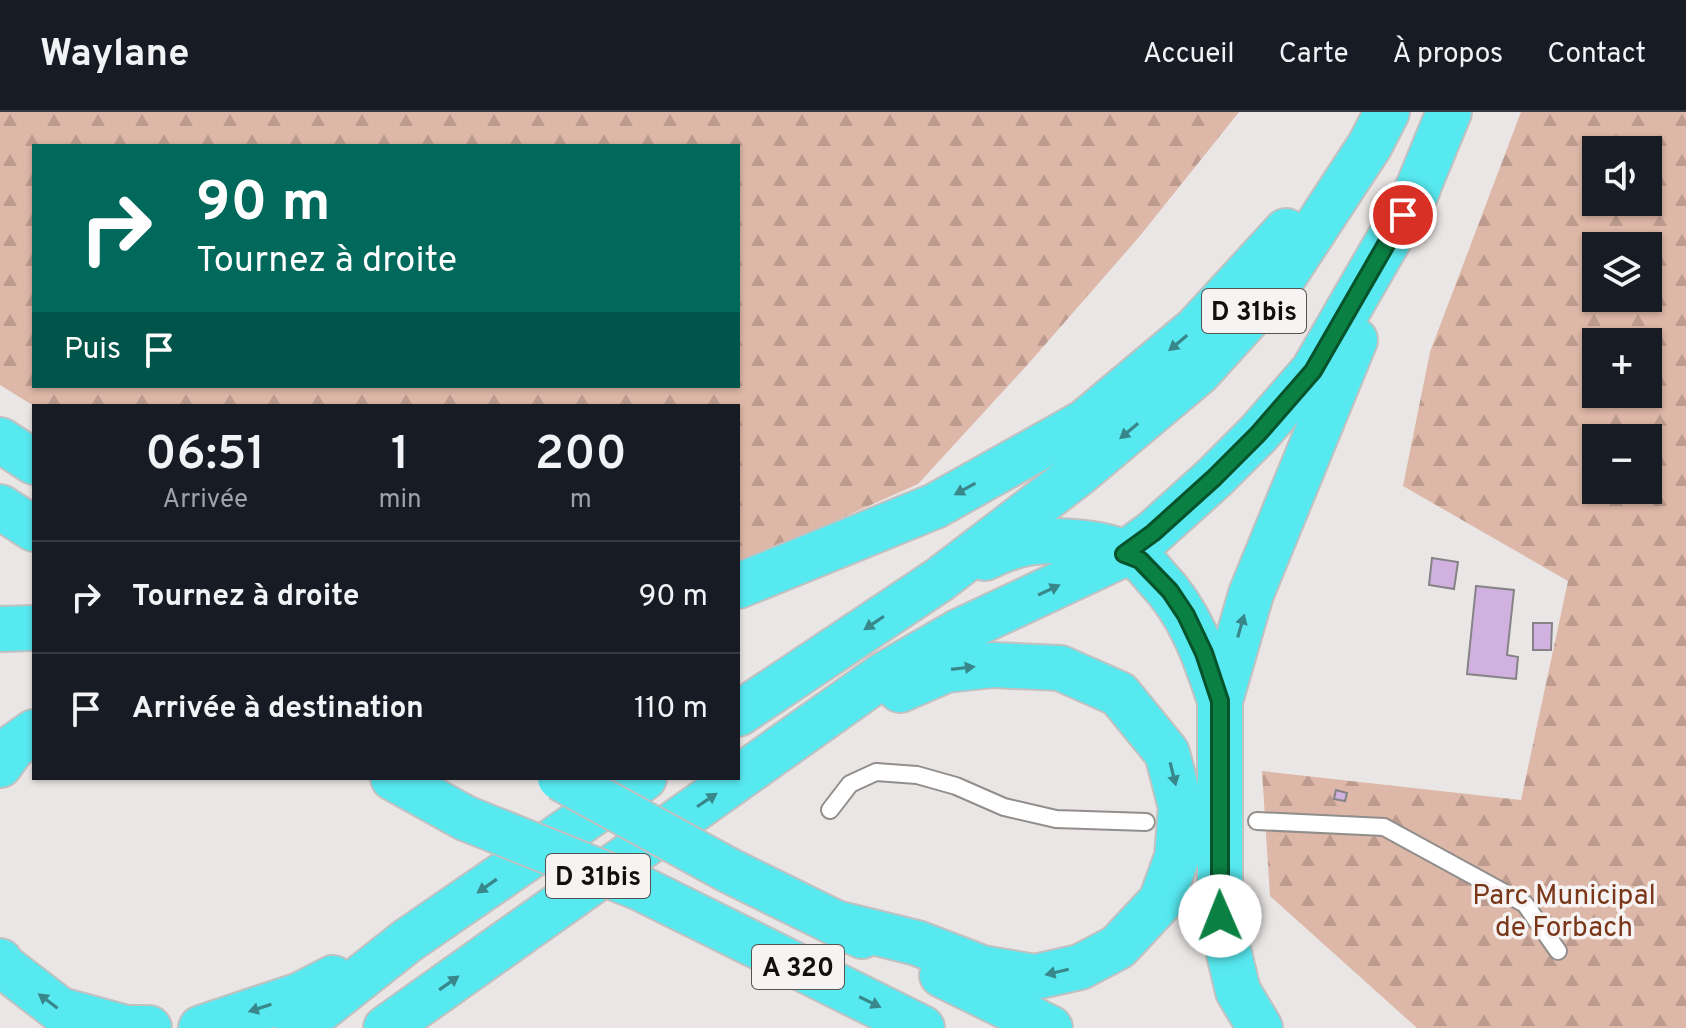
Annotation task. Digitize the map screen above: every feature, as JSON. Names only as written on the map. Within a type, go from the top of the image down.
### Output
[{"type":"highway","points":[[740,585],[935,506],[1085,422],[1196,329],[1293,224],[1371,112]]},
{"type":"highway","name":"D 31bis","points":[[740,713],[939,580],[1078,474],[1198,373],[1279,284],[1370,145],[1387,112]]},
{"type":"highway","name":"D 31bis","points":[[740,777],[885,674],[958,632],[1124,554],[1153,533],[1214,478],[1258,434],[1313,371],[1418,189],[1449,112]]},
{"type":"highway","points":[[1260,1028],[1238,991],[1220,916],[1220,701],[1251,594],[1418,189]]},
{"type":"highway","points":[[0,440],[32,461]]},
{"type":"highway","points":[[0,507],[32,528]]},
{"type":"highway","points":[[939,580],[1005,548],[1042,539],[1085,543],[1140,560],[1170,591],[1186,615],[1204,653],[1220,701]]},
{"type":"highway","points":[[0,629],[32,628]]},
{"type":"highway","points":[[813,727],[946,670],[993,665],[1060,668],[1119,694],[1167,753],[1181,807],[1177,857],[1161,901],[1118,947],[1080,967],[1035,977],[982,968],[917,943],[836,923]]},
{"type":"highway","points":[[0,765],[13,747],[32,733]]},
{"type":"highway","points":[[398,780],[476,810]]},
{"type":"highway","points":[[449,780],[476,810]]},
{"type":"highway","name":"A 320","points":[[564,780],[728,870],[1050,1028]]},
{"type":"highway","name":"D 31bis","points":[[297,1028],[407,941],[641,780]]},
{"type":"highway","name":"D 31bis","points":[[386,1028],[735,780]]},
{"type":"highway","name":"A 320","points":[[476,810],[922,1028]]},
{"type":"highway","points":[[201,1028],[300,995],[407,941]]},
{"type":"highway","points":[[0,961],[60,1010],[126,1028],[149,1028]]},
{"type":"lane","points":[[830,810],[850,784],[876,772],[917,775],[956,786],[1004,807],[1056,819],[1146,822]]},
{"type":"lane","points":[[1257,821],[1384,827],[1525,904],[1558,951]]},
{"type":"green space","points":[[0,112],[1239,112],[1139,237],[918,484],[740,563],[740,404],[32,405],[0,385]]},
{"type":"green space","name":"Parc Municipal de Forbach","points":[[1521,112],[1686,112],[1686,1028],[1417,1028],[1270,896],[1262,771],[1521,800],[1568,581],[1403,486],[1430,352]]},
{"type":"building","points":[[1432,558],[1458,562],[1454,589],[1429,585]]},
{"type":"building","points":[[1476,586],[1514,590],[1507,655],[1518,657],[1516,679],[1467,674]]},
{"type":"building","points":[[1533,623],[1552,623],[1551,650],[1533,650]]},
{"type":"building","points":[[1336,790],[1347,793],[1345,801],[1334,799]]},
{"type":"route","points":[[1220,916],[1220,701],[1204,653],[1186,615],[1170,591],[1140,560],[1124,554],[1153,533],[1214,478],[1258,434],[1313,371],[1403,215]]}]
